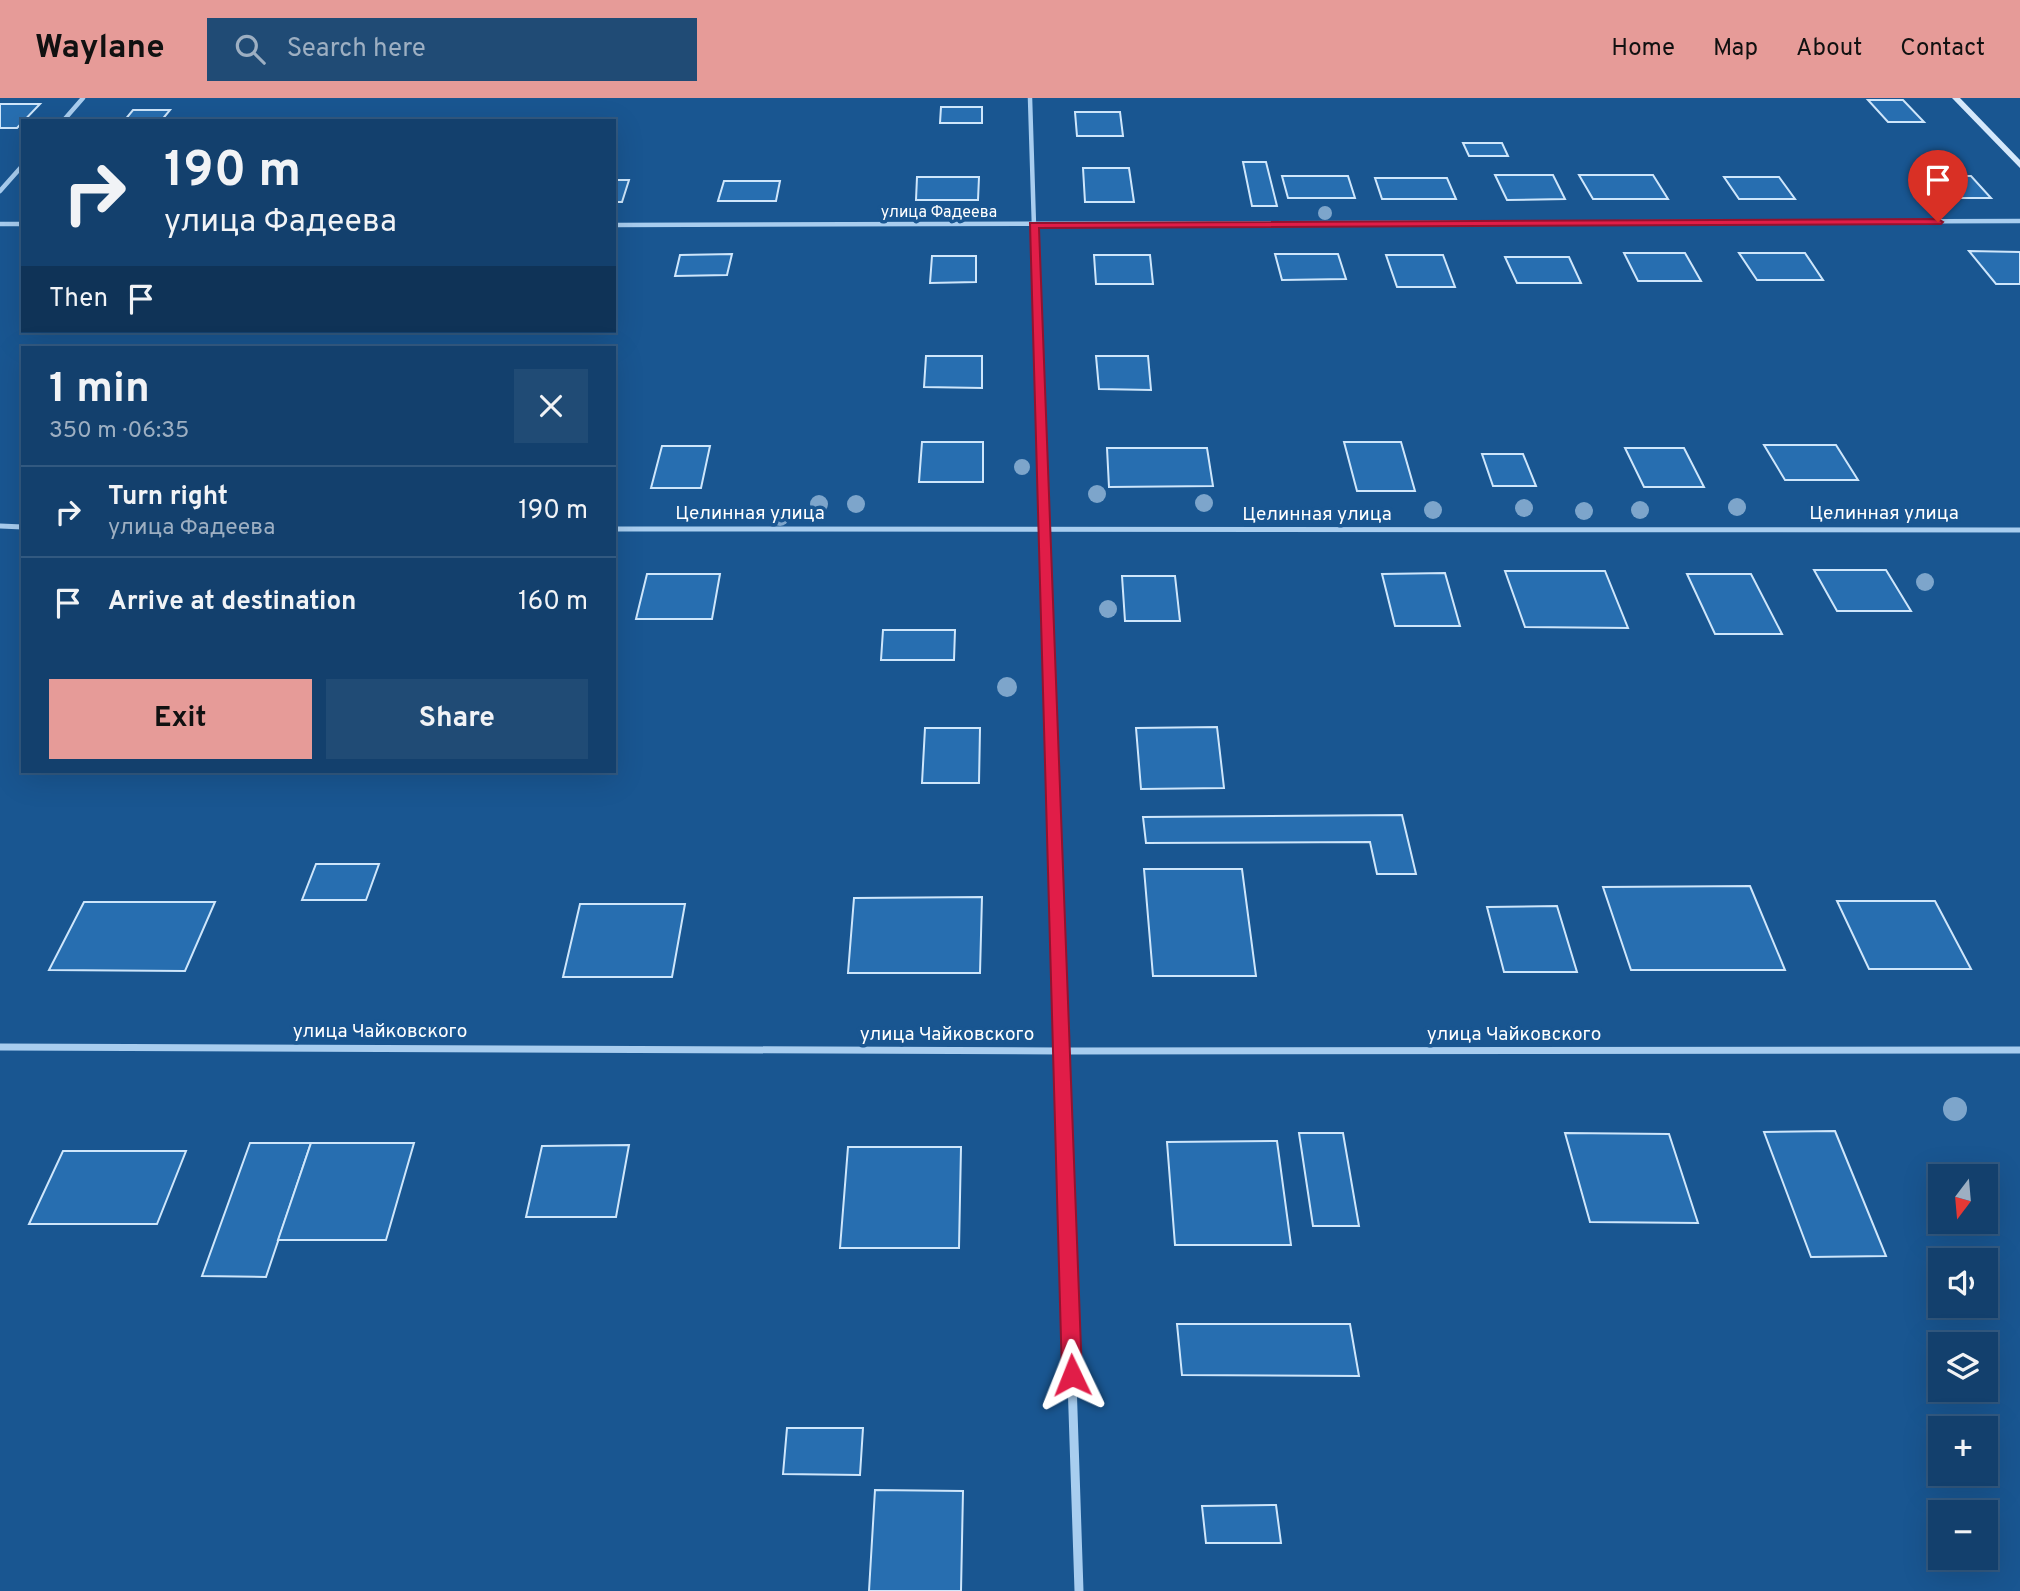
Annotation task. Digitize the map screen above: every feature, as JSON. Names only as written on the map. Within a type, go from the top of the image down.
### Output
[{"type":"street","points":[[65,119],[83,98]]},
{"type":"street","points":[[1030,98],[1079,1591]]},
{"type":"street","points":[[1955,98],[2020,165]]},
{"type":"street","points":[[0,191],[21,167]]},
{"type":"street","name":"улица Фадеева","points":[[616,225],[2020,222]]},
{"type":"street","points":[[0,225],[21,225]]},
{"type":"street","points":[[0,526],[21,527]]},
{"type":"street","name":"Целинная улица","points":[[616,529],[2020,530]]},
{"type":"street","name":"улица Чайковского","points":[[0,1047],[1061,1051],[2020,1050]]},
{"type":"building","points":[[1868,100],[1903,100],[1924,122],[1888,122]]},
{"type":"building","points":[[0,104],[40,104],[26,119],[21,119],[17,128],[0,128]]},
{"type":"building","points":[[941,107],[982,107],[982,123],[940,123]]},
{"type":"building","points":[[133,110],[170,110],[163,119],[126,119]]},
{"type":"building","points":[[1075,112],[1120,112],[1123,136],[1077,136]]},
{"type":"building","points":[[1463,143],[1502,143],[1508,156],[1469,156]]},
{"type":"building","points":[[1243,162],[1266,162],[1277,206],[1252,206]]},
{"type":"building","points":[[1083,168],[1129,168],[1134,202],[1085,202]]},
{"type":"building","points":[[1495,175],[1553,175],[1565,199],[1507,200]]},
{"type":"building","points":[[1579,175],[1653,175],[1668,199],[1593,199]]},
{"type":"building","points":[[1282,176],[1348,176],[1355,198],[1288,198]]},
{"type":"building","points":[[1914,176],[1971,176],[1991,198],[1933,198]]},
{"type":"building","points":[[917,177],[979,177],[978,200],[916,200]]},
{"type":"building","points":[[1724,177],[1779,177],[1795,199],[1739,199]]},
{"type":"building","points":[[1375,178],[1447,178],[1456,199],[1382,199]]},
{"type":"building","points":[[616,180],[629,180],[622,202],[616,202]]},
{"type":"building","points":[[724,181],[780,181],[776,201],[718,201]]},
{"type":"building","points":[[1969,251],[2020,252],[2020,284],[1996,284]]},
{"type":"building","points":[[1624,253],[1685,253],[1701,281],[1638,281]]},
{"type":"building","points":[[1739,253],[1805,253],[1823,280],[1757,280]]},
{"type":"building","points":[[732,254],[727,275],[675,276],[680,255]]},
{"type":"building","points":[[1275,254],[1338,254],[1346,279],[1282,280]]},
{"type":"building","points":[[1094,255],[1150,255],[1153,284],[1096,284]]},
{"type":"building","points":[[1386,255],[1443,255],[1455,287],[1397,287]]},
{"type":"building","points":[[932,256],[976,256],[976,282],[930,283]]},
{"type":"building","points":[[1505,257],[1569,257],[1581,283],[1517,283]]},
{"type":"building","points":[[926,356],[982,356],[982,388],[924,387]]},
{"type":"building","points":[[1096,356],[1148,356],[1151,390],[1099,389]]},
{"type":"building","points":[[922,442],[983,442],[983,482],[919,482]]},
{"type":"building","points":[[1344,442],[1401,442],[1415,491],[1357,491]]},
{"type":"building","points":[[1764,445],[1836,445],[1858,480],[1785,480]]},
{"type":"building","points":[[662,446],[710,446],[701,488],[651,488]]},
{"type":"building","points":[[1107,448],[1207,448],[1213,486],[1109,487]]},
{"type":"building","points":[[1625,448],[1684,448],[1704,487],[1644,487]]},
{"type":"building","points":[[1482,454],[1523,454],[1536,486],[1493,486]]},
{"type":"building","points":[[1814,570],[1886,570],[1911,611],[1837,611]]},
{"type":"building","points":[[1505,571],[1605,571],[1628,628],[1525,627]]},
{"type":"building","points":[[1445,573],[1460,626],[1395,626],[1382,574]]},
{"type":"building","points":[[647,574],[720,574],[712,619],[636,619]]},
{"type":"building","points":[[1687,574],[1751,574],[1782,634],[1715,634]]},
{"type":"building","points":[[1122,576],[1175,576],[1180,621],[1125,621]]},
{"type":"building","points":[[883,630],[955,630],[954,660],[881,660]]},
{"type":"building","points":[[1217,727],[1224,788],[1141,789],[1136,728]]},
{"type":"building","points":[[925,728],[980,728],[979,783],[922,783]]},
{"type":"building","points":[[1402,815],[1416,874],[1377,874],[1370,842],[1146,843],[1143,817]]},
{"type":"building","points":[[316,864],[379,864],[366,900],[302,900]]},
{"type":"building","points":[[1144,869],[1242,869],[1256,976],[1153,976]]},
{"type":"building","points":[[1750,886],[1785,970],[1631,970],[1603,887]]},
{"type":"building","points":[[982,897],[980,973],[848,973],[854,898]]},
{"type":"building","points":[[1837,901],[1935,901],[1971,969],[1869,969]]},
{"type":"building","points":[[84,902],[215,902],[185,971],[49,970]]},
{"type":"building","points":[[580,904],[685,904],[672,977],[563,977]]},
{"type":"building","points":[[1557,906],[1577,972],[1504,972],[1487,907]]},
{"type":"building","points":[[1835,1131],[1886,1256],[1811,1257],[1764,1132]]},
{"type":"building","points":[[1299,1133],[1343,1133],[1359,1226],[1313,1226]]},
{"type":"building","points":[[1565,1133],[1669,1134],[1698,1223],[1590,1222]]},
{"type":"building","points":[[1277,1141],[1291,1245],[1175,1245],[1167,1142]]},
{"type":"building","points":[[250,1143],[311,1143],[266,1277],[202,1276]]},
{"type":"building","points":[[311,1143],[414,1143],[386,1240],[278,1240]]},
{"type":"building","points":[[629,1145],[616,1217],[526,1217],[542,1146]]},
{"type":"building","points":[[848,1147],[961,1147],[959,1248],[840,1248]]},
{"type":"building","points":[[63,1151],[186,1151],[157,1224],[29,1224]]},
{"type":"building","points":[[1177,1324],[1350,1324],[1359,1376],[1182,1375]]},
{"type":"building","points":[[787,1428],[863,1428],[860,1475],[783,1474]]},
{"type":"building","points":[[875,1490],[963,1491],[961,1591],[869,1591]]},
{"type":"building","points":[[1276,1505],[1281,1543],[1206,1543],[1202,1506]]},
{"type":"route","points":[[1072,1375],[1034,225],[1938,222]]}]
